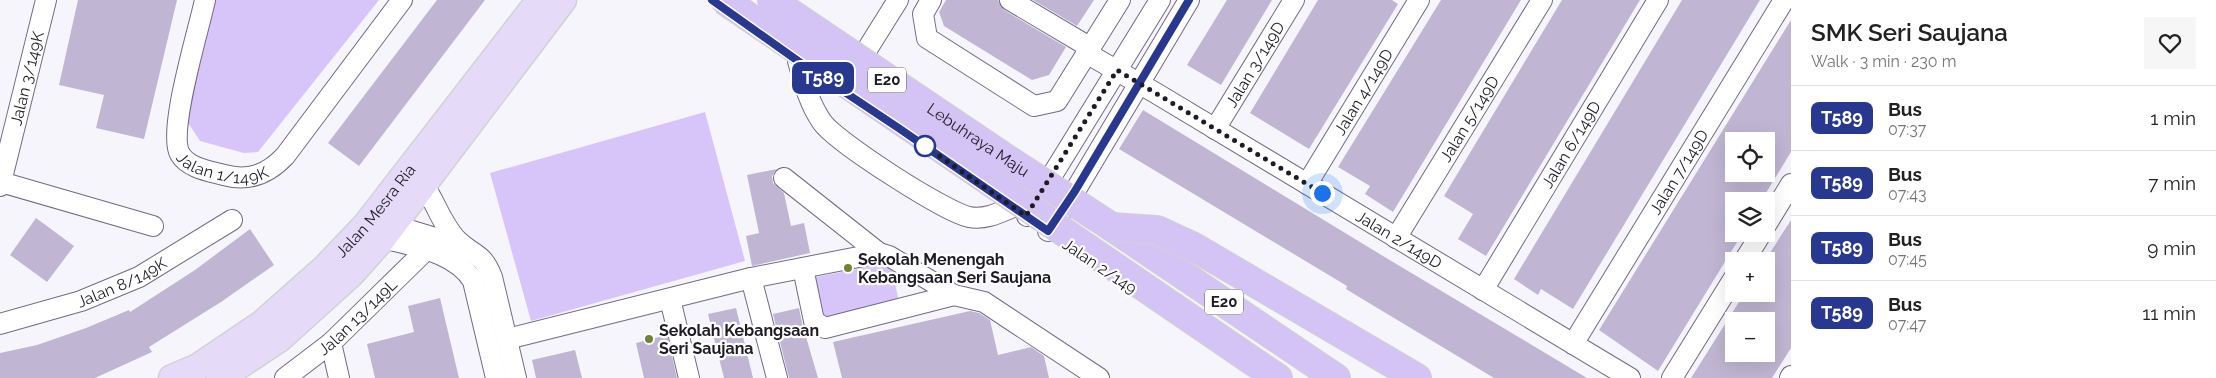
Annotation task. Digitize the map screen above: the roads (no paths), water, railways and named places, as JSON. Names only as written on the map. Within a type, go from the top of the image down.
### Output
[{"type":"highway","name":"Lebuhraya Maju","points":[[724,0],[1278,378]]},
{"type":"highway","name":"Lebuhraya Maju","points":[[771,0],[963,130],[1112,226],[1336,378]]},
{"type":"highway","points":[[1112,226],[1157,230],[1194,247],[1417,378]]},
{"type":"main road","name":"Jalan Mesra Ria","points":[[220,378],[278,339],[351,274],[387,233],[417,177],[540,0]]},
{"type":"main road","name":"Jalan Mesra Ria","points":[[172,378],[198,367],[263,323],[326,267],[366,225],[417,177],[563,0]]},
{"type":"main road","name":"Jalan 2/149","points":[[712,0],[798,61],[1266,378]]},
{"type":"main road","points":[[794,0],[1347,378]]},
{"type":"street","name":"Jalan 3/149K","points":[[0,184],[46,0]]},
{"type":"street","name":"Jalan 1/149K","points":[[206,0],[179,111],[176,140],[179,153],[187,162],[229,177],[246,178],[260,176],[274,167],[285,156],[402,0]]},
{"type":"street","points":[[841,90],[898,0]]},
{"type":"street","points":[[930,0],[923,14],[927,38],[1034,106],[1057,101],[1090,51],[1120,0]]},
{"type":"street","points":[[798,61],[809,102],[823,124],[847,145],[946,208],[969,217],[986,218],[1020,212],[1053,176],[1160,0]]},
{"type":"street","points":[[1048,231],[1075,191],[1189,0]]},
{"type":"street","name":"Jalan 3/149D","points":[[1215,129],[1294,0]]},
{"type":"street","name":"Jalan 4/149D","points":[[1307,184],[1419,0]]},
{"type":"street","name":"Jalan 5/149D","points":[[1396,238],[1542,0]]},
{"type":"street","name":"Jalan 6/149D","points":[[1484,290],[1658,0]]},
{"type":"street","name":"Jalan 7/149D","points":[[1573,344],[1784,0]]},
{"type":"street","name":"Jalan 2/149D","points":[[1015,1],[1117,70],[1630,378]]},
{"type":"street","points":[[417,177],[452,233],[467,248],[486,262],[492,277],[516,378]]},
{"type":"street","points":[[784,178],[879,253],[889,256],[954,295],[984,302],[1100,378]]},
{"type":"street","points":[[0,184],[153,226]]},
{"type":"street","points":[[1775,210],[1791,184]]},
{"type":"street","name":"Jalan 8/149K","points":[[0,324],[80,301],[139,277],[232,220]]},
{"type":"street","points":[[387,233],[409,230],[467,248]]},
{"type":"street","points":[[387,233],[457,264],[466,270],[473,281],[496,378]]},
{"type":"street","name":"Jalan 13/149L","points":[[285,378],[330,343],[426,250]]},
{"type":"street","points":[[506,339],[751,278],[879,253]]},
{"type":"street","points":[[804,268],[814,321],[825,328],[954,295]]},
{"type":"street","points":[[751,278],[777,378]]},
{"type":"street","points":[[1672,378],[1725,293]]},
{"type":"street","points":[[670,299],[689,378]]},
{"type":"street","points":[[330,343],[339,378]]},
{"type":"place","name":"Sekolah Menengah Kebangsaan Seri Saujana","points":[[848,268]]},
{"type":"place","name":"Sekolah Kebangsaan Seri Saujana","points":[[649,339]]}]
